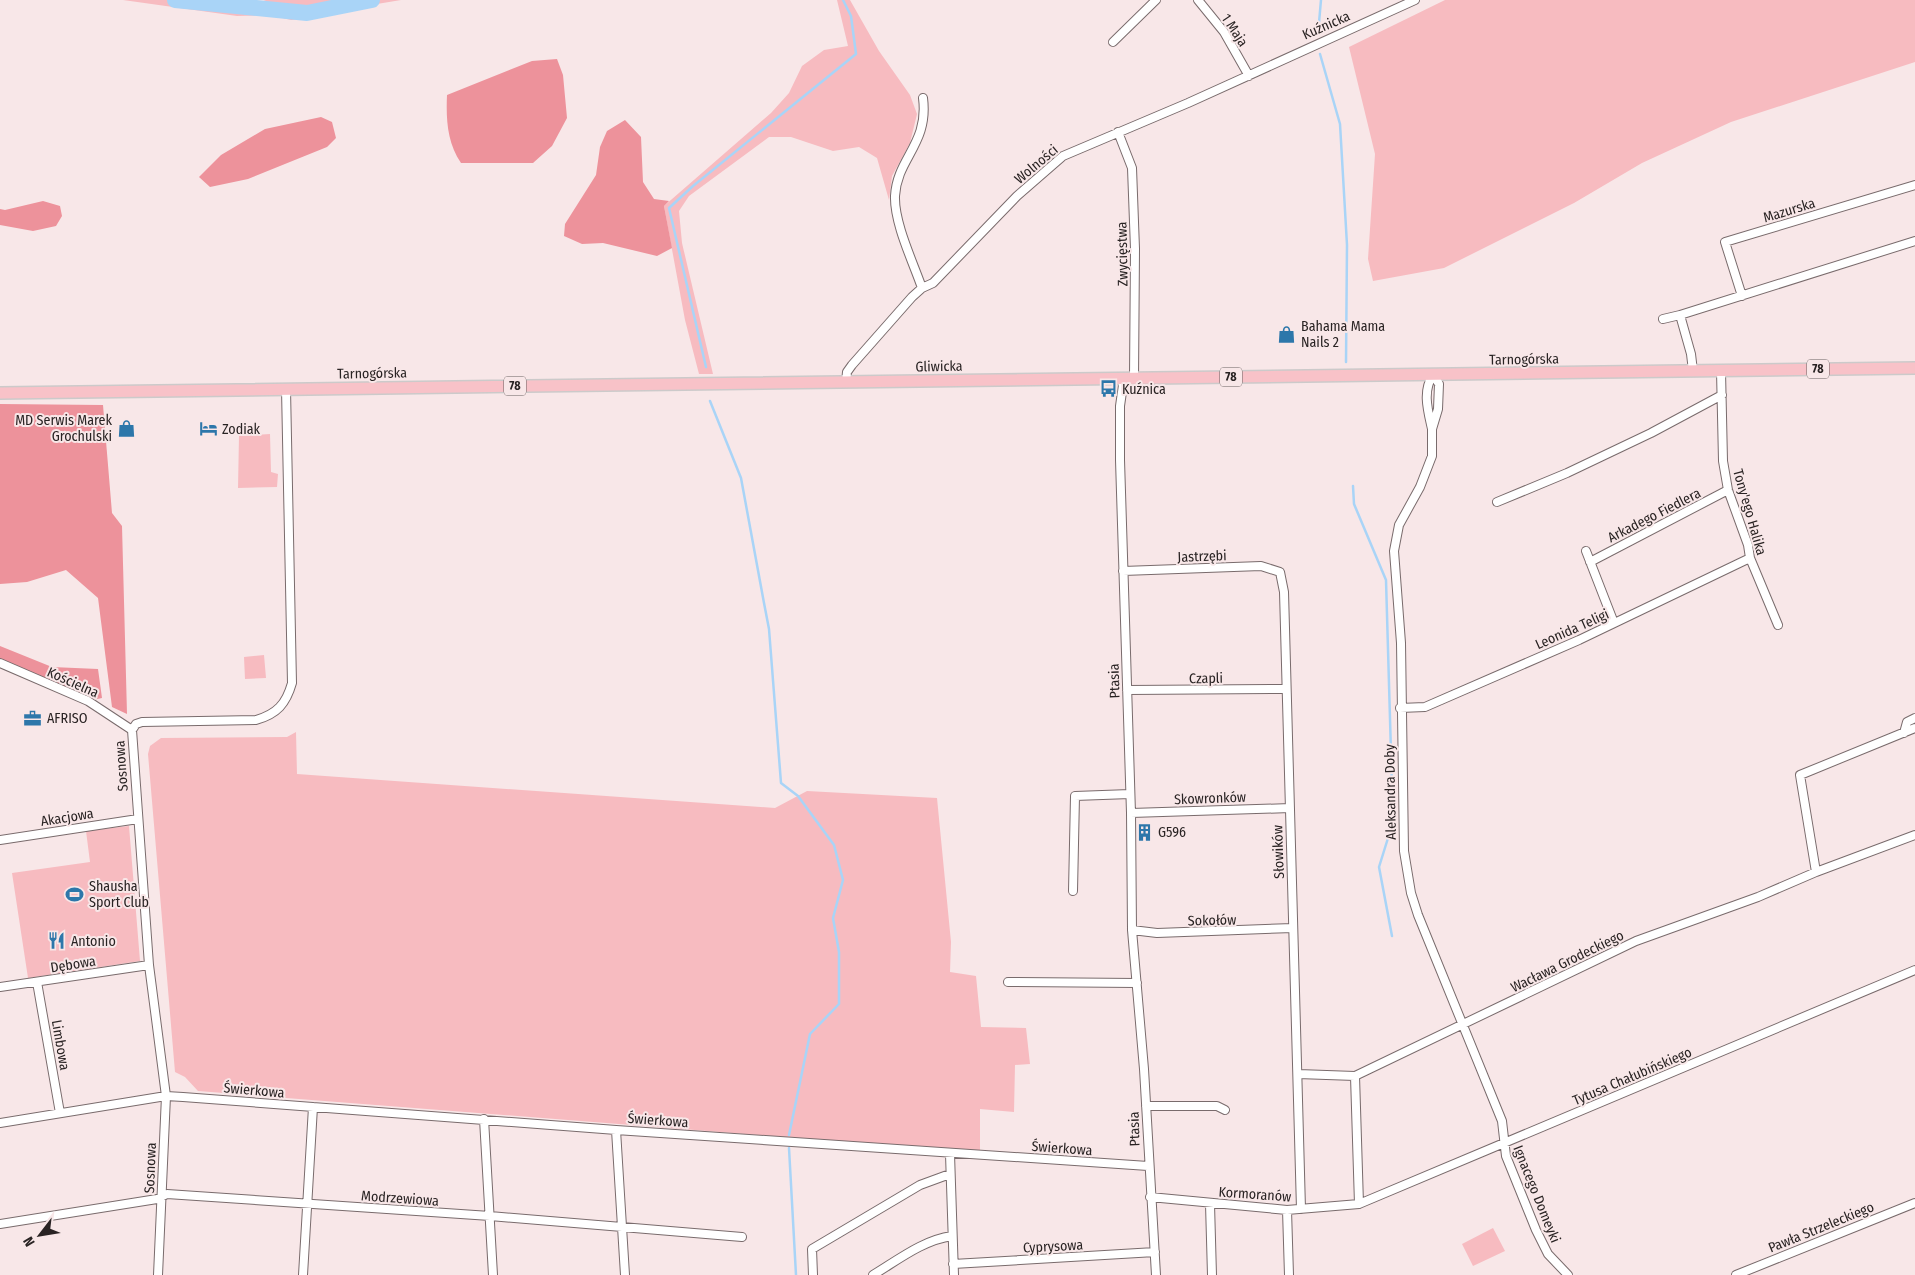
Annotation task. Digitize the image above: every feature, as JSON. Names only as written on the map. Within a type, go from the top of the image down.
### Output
[{"type":"main road","name":"Tarnogórska","points":[[1129,378],[1433,376],[1915,368]]},
{"type":"main road","name":"Gliwicka","points":[[745,383],[1129,378]]},
{"type":"main road","name":"Tarnogórska","points":[[0,393],[745,383]]},
{"type":"street","points":[[1113,42],[1156,0]]},
{"type":"street","name":"1 Maja","points":[[1198,0],[1224,32],[1248,76]]},
{"type":"street","name":"Kuźnicka","points":[[1248,76],[1415,0]]},
{"type":"street","name":"Wolności","points":[[846,382],[847,372],[852,365],[922,288],[933,283],[1017,196],[1063,156],[1248,76]]},
{"type":"street","points":[[922,288],[896,211],[895,195],[899,177],[920,137],[926,114],[924,98]]},
{"type":"street","name":"Zwycięstwa","points":[[1118,132],[1132,168],[1135,249],[1129,378]]},
{"type":"street","name":"Mazurska","points":[[1742,296],[1725,242],[1915,185]]},
{"type":"street","points":[[1663,319],[1915,241]]},
{"type":"street","points":[[1680,315],[1691,354],[1693,371]]},
{"type":"street","name":"Tony'ego Halika","points":[[1721,371],[1723,461],[1728,490],[1748,545],[1750,558],[1778,625]]},
{"type":"street","name":"Aleksandra Doby","points":[[1432,429],[1438,409],[1439,384],[1433,376],[1426,385],[1428,411],[1432,429],[1432,456],[1427,472],[1399,525],[1394,552],[1401,643],[1400,708],[1404,851],[1408,880],[1418,915],[1502,1121],[1503,1144]]},
{"type":"street","name":"Ptasia","points":[[1129,378],[1120,406],[1131,813],[1132,930],[1146,1106],[1148,1166],[1156,1275]]},
{"type":"street","name":"Sosnowa","points":[[158,1275],[166,1096],[149,965],[132,730],[136,724],[142,722],[256,720],[269,716],[278,710],[288,698],[292,674],[286,389]]},
{"type":"street","points":[[1497,502],[1567,473],[1651,433],[1722,395]]},
{"type":"street","name":"Arkadego Fiedlera","points":[[1590,562],[1704,505],[1728,490]]},
{"type":"street","points":[[1586,551],[1614,623]]},
{"type":"street","name":"Leonida Teligi","points":[[1400,708],[1425,707],[1614,623],[1750,558]]},
{"type":"street","name":"Jastrzębi","points":[[1123,571],[1261,566],[1280,572]]},
{"type":"street","name":"Słowików","points":[[1280,572],[1284,592],[1301,1209]]},
{"type":"street","name":"Kościelna","points":[[0,663],[88,701],[132,730]]},
{"type":"street","name":"Czapli","points":[[1127,690],[1286,689]]},
{"type":"street","points":[[1904,733],[1907,722],[1915,718]]},
{"type":"street","points":[[1816,872],[1800,775],[1915,728]]},
{"type":"street","points":[[1073,891],[1074,796],[1130,794]]},
{"type":"street","name":"Skowronków","points":[[1131,813],[1290,808]]},
{"type":"street","name":"Akacjowa","points":[[0,840],[138,819]]},
{"type":"street","name":"Wacława Grodeckiego","points":[[1355,1076],[1636,941],[1758,897],[1816,872],[1915,835]]},
{"type":"street","name":"Sokołów","points":[[1132,930],[1157,933],[1293,928]]},
{"type":"street","name":"Dębowa","points":[[0,987],[149,965]]},
{"type":"street","name":"Tytusa Chałubińskiego","points":[[1359,1204],[1915,970]]},
{"type":"street","name":"Limbowa","points":[[37,982],[60,1113]]},
{"type":"street","points":[[1008,982],[1137,983]]},
{"type":"street","points":[[1298,1074],[1355,1076],[1359,1204]]},
{"type":"street","points":[[0,1123],[166,1096]]},
{"type":"street","name":"Świerkowa","points":[[166,1096],[950,1154],[1148,1166]]},
{"type":"street","points":[[1146,1106],[1217,1106],[1225,1110]]},
{"type":"street","points":[[304,1275],[313,1107]]},
{"type":"street","points":[[484,1120],[492,1275]]},
{"type":"street","points":[[616,1130],[625,1275]]},
{"type":"street","name":"Ignacego Domeyki","points":[[1503,1144],[1509,1164],[1548,1254],[1568,1275]]},
{"type":"street","points":[[950,1154],[954,1275]]},
{"type":"street","points":[[813,1275],[812,1249],[920,1185],[950,1174]]},
{"type":"street","name":"Modrzewiowa","points":[[0,1224],[162,1197],[167,1194],[490,1216],[742,1237]]},
{"type":"street","name":"Kormoranów","points":[[1150,1197],[1287,1210],[1359,1204]]},
{"type":"street","name":"Pawła Strzeleckiego","points":[[1736,1275],[1915,1203]]},
{"type":"street","points":[[1210,1204],[1212,1275]]},
{"type":"street","points":[[1287,1210],[1289,1275]]},
{"type":"street","points":[[873,1275],[922,1245],[937,1238],[952,1236]]},
{"type":"street","name":"Cyprysowa","points":[[953,1264],[1154,1252]]},
{"type":"shaded area","points":[[123,0],[225,0],[256,4],[266,0],[401,0],[359,7],[321,17],[291,20],[270,15],[237,16]]},
{"type":"shaded area","points":[[837,0],[850,0],[879,51],[910,95],[917,114],[910,143],[892,176],[889,200],[877,158],[859,147],[833,151],[791,137],[769,137],[689,196],[679,211],[682,243],[713,374],[699,374],[685,320],[664,206],[771,113],[789,93],[802,66],[824,50],[848,46]]},
{"type":"shaded area","points":[[1445,0],[1915,0],[1915,62],[1731,122],[1642,163],[1574,203],[1444,268],[1373,281],[1368,259],[1375,154],[1349,47]]},
{"type":"shaded area","points":[[557,59],[563,75],[567,118],[552,146],[533,163],[461,163],[456,155],[448,130],[447,95],[532,61]]},
{"type":"shaded area","points":[[321,117],[332,122],[336,138],[327,147],[248,179],[210,187],[199,177],[221,155],[265,129]]},
{"type":"shaded area","points":[[625,120],[641,137],[643,182],[654,199],[669,201],[664,206],[672,248],[657,256],[603,243],[582,244],[564,236],[565,224],[596,175],[600,147],[607,131]]},
{"type":"shaded area","points":[[43,201],[60,206],[62,216],[56,226],[33,231],[0,225],[0,209],[5,210]]},
{"type":"shaded area","points":[[0,404],[103,405],[112,513],[122,526],[127,714],[112,707],[98,598],[66,570],[27,582],[0,584]]},
{"type":"shaded area","points":[[270,434],[271,472],[278,474],[277,487],[238,488],[239,436]]},
{"type":"shaded area","points":[[0,646],[52,667],[98,669],[102,698],[88,701],[0,663]]},
{"type":"shaded area","points":[[264,655],[266,678],[245,679],[244,657]]},
{"type":"shaded area","points":[[296,732],[297,774],[775,808],[807,791],[937,798],[951,942],[950,972],[976,976],[981,1027],[1026,1028],[1030,1064],[1015,1065],[1014,1112],[980,1109],[980,1150],[976,1152],[198,1091],[185,1077],[175,1072],[148,754],[150,746],[161,738],[287,737]]},
{"type":"shaded area","name":"Shausha Sport Club","points":[[129,826],[140,961],[28,978],[12,873],[90,862],[86,831]]},
{"type":"shaded area","points":[[1493,1228],[1505,1251],[1473,1266],[1462,1244]]},
{"type":"waterway","points":[[175,0],[307,13],[372,0]]},
{"type":"waterway","points":[[706,367],[669,208],[693,186],[856,54],[851,16],[843,0]]},
{"type":"waterway","points":[[1318,34],[1321,0]]},
{"type":"waterway","points":[[1320,54],[1340,124],[1347,245],[1346,362]]},
{"type":"waterway","points":[[710,401],[741,478],[769,629],[781,783],[798,796],[834,845],[843,880],[833,918],[839,952],[839,1004],[810,1034],[789,1135]]},
{"type":"waterway","points":[[1353,486],[1354,504],[1386,580],[1393,822],[1379,867],[1392,936]]},
{"type":"waterway","points":[[789,1148],[796,1275]]},
{"type":"place","name":"Bahama Mama Nails 2","points":[[1287,334]]},
{"type":"place","name":"Kuźnica","points":[[1108,389]]},
{"type":"place","name":"MD Serwis Marek Grochulski","points":[[126,428]]},
{"type":"place","name":"Zodiak","points":[[208,429]]},
{"type":"place","name":"AFRISO","points":[[33,718]]},
{"type":"place","name":"G596","points":[[1144,832]]},
{"type":"place","name":"Shausha Sport Club","points":[[75,894]]},
{"type":"place","name":"Antonio","points":[[57,941]]}]
